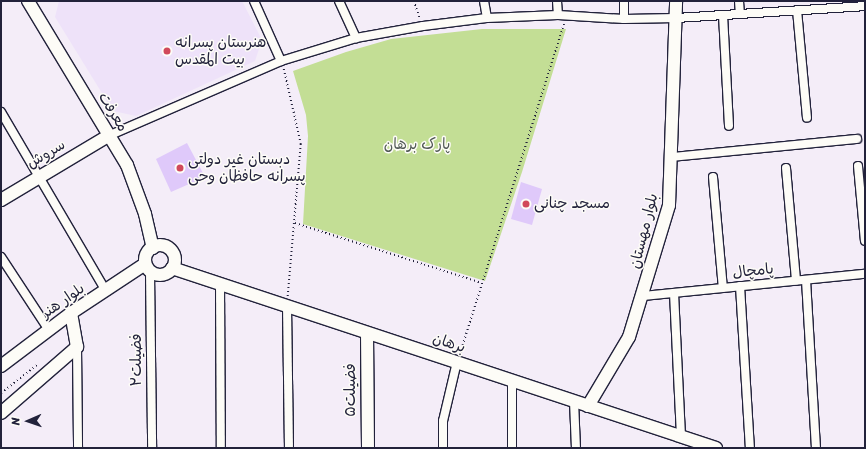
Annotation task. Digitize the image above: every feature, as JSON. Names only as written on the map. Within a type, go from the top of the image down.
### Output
[{"type":"street","name":"معرفت","points":[[28,1],[108,136],[127,165],[145,214],[153,248]]},
{"type":"street","points":[[254,1],[281,61]]},
{"type":"street","points":[[339,1],[356,38]]},
{"type":"street","points":[[484,1],[487,18]]},
{"type":"street","points":[[557,1],[562,15]]},
{"type":"street","points":[[624,1],[624,19]]},
{"type":"street","name":"بلوار مهستان","points":[[588,406],[629,337],[643,296],[670,205],[676,1]]},
{"type":"street","points":[[739,1],[740,14]]},
{"type":"street","points":[[108,136],[281,61],[356,38],[423,26],[487,18],[562,15],[624,19],[676,18],[797,10],[818,5],[865,6]]},
{"type":"street","points":[[797,10],[807,118]]},
{"type":"street","points":[[724,15],[729,126]]},
{"type":"street","points":[[1,112],[106,292]]},
{"type":"street","name":"سروش","points":[[1,200],[108,136]]},
{"type":"street","points":[[672,157],[857,139]]},
{"type":"street","points":[[858,166],[865,241]]},
{"type":"street","points":[[786,168],[796,281]]},
{"type":"street","points":[[713,177],[723,288]]},
{"type":"street","points":[[162,245],[170,250],[174,259],[172,268],[164,274],[148,268],[145,256],[153,248],[162,245]]},
{"type":"street","points":[[1,257],[49,330]]},
{"type":"street","name":"بلوار هنر","points":[[1,366],[71,314],[148,268]]},
{"type":"street","name":"فضیلت۲","points":[[148,268],[152,448]]},
{"type":"street","name":"برهان","points":[[172,268],[716,448]]},
{"type":"street","name":"پامچال","points":[[643,296],[865,274]]},
{"type":"street","points":[[806,280],[816,448]]},
{"type":"street","points":[[220,284],[221,448]]},
{"type":"street","points":[[740,286],[750,448]]},
{"type":"street","points":[[674,293],[681,436]]},
{"type":"street","points":[[287,306],[289,448]]},
{"type":"street","points":[[71,314],[77,347],[78,448]]},
{"type":"street","name":"فضیلت۵","points":[[367,333],[368,448]]},
{"type":"street","points":[[1,413],[77,347]]},
{"type":"street","points":[[443,448],[443,421],[456,362]]},
{"type":"street","points":[[512,380],[512,448]]},
{"type":"street","points":[[574,401],[576,448]]},
{"type":"path","points":[[414,1],[423,26]]},
{"type":"path","points":[[456,362],[482,283],[562,15]]},
{"type":"path","points":[[281,61],[291,91],[301,144],[287,306]]},
{"type":"path","points":[[294,223],[482,283]]},
{"type":"path","points":[[1,393],[38,364]]},
{"type":"shaded area","name":"هنرستان پسرانه بیت المقدس","points":[[59,1],[242,1],[262,40],[255,61],[136,116],[113,111],[55,17]]},
{"type":"green space","name":"پارک برهان","points":[[482,29],[566,29],[522,172],[485,281],[303,224],[308,136],[306,115],[293,71],[346,52],[391,39]]},
{"type":"building","name":"دبستان غیر دولتی پسرانه حافظان وحی","points":[[187,143],[205,177],[171,192],[156,159]]},
{"type":"building","name":"مسجد چنانی","points":[[521,182],[542,189],[532,225],[511,219]]},
{"type":"place","name":"هنرستان پسرانه بیت المقدس","points":[[167,51]]},
{"type":"place","name":"دبستان غیر دولتی پسرانه حافظان وحی","points":[[180,168]]},
{"type":"place","name":"مسجد چنانی","points":[[526,204]]}]
